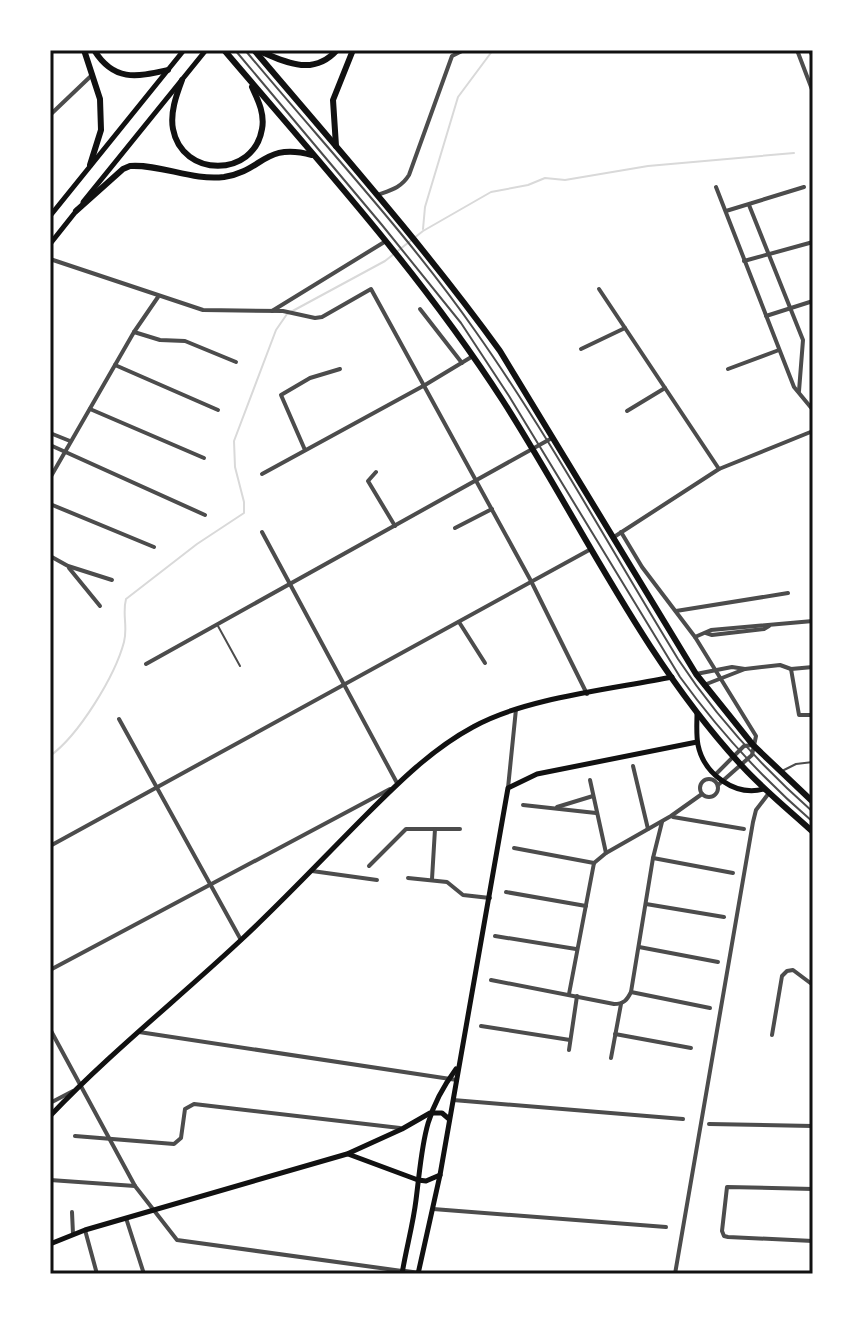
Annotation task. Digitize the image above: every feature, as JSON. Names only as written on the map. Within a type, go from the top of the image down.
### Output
[{"type":"main road","points":[[84,50],[100,99],[101,130],[90,165]]},
{"type":"main road","points":[[94,50],[105,65],[125,75],[140,76],[168,70]]},
{"type":"main road","points":[[50,216],[184,50]]},
{"type":"main road","points":[[50,244],[206,50]]},
{"type":"main road","points":[[224,50],[439,306],[536,448],[591,549],[697,713],[767,791],[813,832]]},
{"type":"main road","points":[[256,50],[293,65],[308,66],[322,62],[337,50]]},
{"type":"main road","points":[[256,50],[377,195],[391,217],[431,258],[500,351],[550,440],[614,537],[704,685],[753,745],[813,802]]},
{"type":"main road","points":[[336,146],[333,100],[353,50]]},
{"type":"main road","points":[[182,80],[172,114],[176,141],[195,161],[222,167],[237,163],[249,154],[258,142],[262,128],[262,113],[247,76]]},
{"type":"main road","points":[[76,211],[130,166],[221,177],[240,173],[265,156],[280,151],[315,156]]},
{"type":"main road","points":[[50,1116],[136,1031],[241,940],[390,789],[457,736],[516,709],[672,677]]},
{"type":"main road","points":[[697,713],[697,742],[714,777],[720,783],[749,792],[767,791]]},
{"type":"main road","points":[[420,1274],[508,788],[537,774],[697,742]]},
{"type":"main road","points":[[402,1272],[422,1144],[430,1113],[458,1066]]},
{"type":"main road","points":[[50,1244],[85,1230],[347,1154],[430,1113],[442,1113],[449,1119]]},
{"type":"main road","points":[[347,1154],[418,1180],[433,1180],[440,1175]]},
{"type":"street","points":[[447,50],[452,56]]},
{"type":"street","points":[[377,195],[404,183],[409,175],[452,56],[464,50]]},
{"type":"street","points":[[797,50],[813,92]]},
{"type":"street","points":[[810,50],[813,58]]},
{"type":"street","points":[[51,112],[94,74]]},
{"type":"street","points":[[716,187],[798,394],[813,410]]},
{"type":"street","points":[[725,212],[804,187]]},
{"type":"street","points":[[749,205],[803,340],[798,394]]},
{"type":"street","points":[[744,261],[813,242]]},
{"type":"street","points":[[272,311],[388,243]]},
{"type":"street","points":[[50,259],[203,310],[283,311],[322,317],[371,289],[478,480],[587,694]]},
{"type":"street","points":[[599,289],[719,469]]},
{"type":"street","points":[[50,478],[134,332],[158,297]]},
{"type":"street","points":[[765,316],[813,301]]},
{"type":"street","points":[[420,309],[462,363]]},
{"type":"street","points":[[581,349],[625,328]]},
{"type":"street","points":[[134,332],[160,340],[185,341],[236,362]]},
{"type":"street","points":[[728,369],[779,350]]},
{"type":"street","points":[[262,474],[473,356]]},
{"type":"street","points":[[115,365],[218,410]]},
{"type":"street","points":[[306,450],[281,395],[310,378],[340,369]]},
{"type":"street","points":[[627,411],[665,388]]},
{"type":"street","points":[[90,409],[204,458]]},
{"type":"street","points":[[614,537],[719,469],[813,432]]},
{"type":"street","points":[[50,433],[70,442]]},
{"type":"street","points":[[146,664],[550,440]]},
{"type":"street","points":[[50,445],[205,515]]},
{"type":"street","points":[[376,472],[368,481],[395,526]]},
{"type":"street","points":[[50,504],[154,547]]},
{"type":"street","points":[[455,528],[492,508]]},
{"type":"street","points":[[262,532],[397,783]]},
{"type":"street","points":[[621,532],[642,567],[695,637],[756,736],[752,755],[720,783],[714,796],[702,794]]},
{"type":"street","points":[[50,846],[591,549]]},
{"type":"street","points":[[622,550],[631,549]]},
{"type":"street","points":[[50,556],[68,566],[112,580]]},
{"type":"street","points":[[68,566],[100,606]]},
{"type":"street","points":[[676,611],[788,593]]},
{"type":"street","points":[[695,637],[711,630],[813,621]]},
{"type":"street","points":[[459,622],[485,663]]},
{"type":"street","points":[[704,685],[745,669],[780,665],[791,669],[813,667]]},
{"type":"street","points":[[696,674],[732,667],[745,669]]},
{"type":"street","points":[[791,669],[799,715],[813,715]]},
{"type":"street","points":[[508,788],[516,709]]},
{"type":"street","points":[[119,719],[241,940]]},
{"type":"street","points":[[702,794],[701,782],[714,777],[744,746],[753,745]]},
{"type":"street","points":[[633,766],[648,829]]},
{"type":"street","points":[[590,780],[606,853]]},
{"type":"street","points":[[50,970],[390,789]]},
{"type":"street","points":[[675,1274],[753,822],[767,791]]},
{"type":"street","points":[[569,994],[594,863],[702,794]]},
{"type":"street","points":[[555,808],[593,796]]},
{"type":"street","points":[[523,805],[597,813]]},
{"type":"street","points":[[671,816],[744,829]]},
{"type":"street","points":[[491,980],[621,1004],[627,1000],[662,822]]},
{"type":"street","points":[[369,866],[406,829],[460,829]]},
{"type":"street","points":[[432,879],[435,829]]},
{"type":"street","points":[[514,848],[594,863]]},
{"type":"street","points":[[653,858],[733,873]]},
{"type":"street","points":[[310,871],[377,880]]},
{"type":"street","points":[[408,878],[447,882],[463,895],[490,898]]},
{"type":"street","points":[[506,892],[586,906]]},
{"type":"street","points":[[646,904],[724,917]]},
{"type":"street","points":[[495,936],[576,949]]},
{"type":"street","points":[[639,947],[718,962]]},
{"type":"street","points":[[772,1035],[782,976],[793,970],[813,985]]},
{"type":"street","points":[[631,992],[710,1008]]},
{"type":"street","points":[[569,1050],[577,996]]},
{"type":"street","points":[[611,1058],[621,1004]]},
{"type":"street","points":[[481,1026],[570,1040]]},
{"type":"street","points":[[50,1029],[135,1186],[177,1240],[420,1274]]},
{"type":"street","points":[[136,1031],[457,1080]]},
{"type":"street","points":[[615,1034],[691,1048]]},
{"type":"street","points":[[50,1103],[73,1091]]},
{"type":"street","points":[[453,1100],[683,1119]]},
{"type":"street","points":[[75,1136],[174,1144],[181,1138],[185,1109],[194,1104],[402,1129]]},
{"type":"street","points":[[709,1124],[813,1126]]},
{"type":"street","points":[[50,1180],[135,1186]]},
{"type":"street","points":[[813,1189],[727,1187],[722,1231],[728,1237],[813,1241]]},
{"type":"street","points":[[433,1209],[666,1227]]},
{"type":"street","points":[[72,1212],[73,1234]]},
{"type":"street","points":[[126,1218],[144,1274]]},
{"type":"street","points":[[85,1230],[97,1274]]},
{"type":"lane","points":[[235,50],[461,323],[680,677],[736,754]]},
{"type":"lane","points":[[245,50],[391,217],[477,333],[550,440],[678,659],[715,712],[752,755],[813,812]]},
{"type":"lane","points":[[218,625],[240,666]]},
{"type":"lane","points":[[780,772],[796,764],[813,762]]},
{"type":"lane","points":[[744,763],[813,822]]},
{"type":"waterway","points":[[423,229],[425,207],[458,97],[493,50]]},
{"type":"waterway","points":[[50,756],[84,720],[113,671],[125,636],[126,599],[197,544],[244,513],[235,467],[234,441],[276,330],[287,314],[385,261],[423,231],[491,192],[528,185],[545,178],[565,180],[648,166],[794,153]]}]
